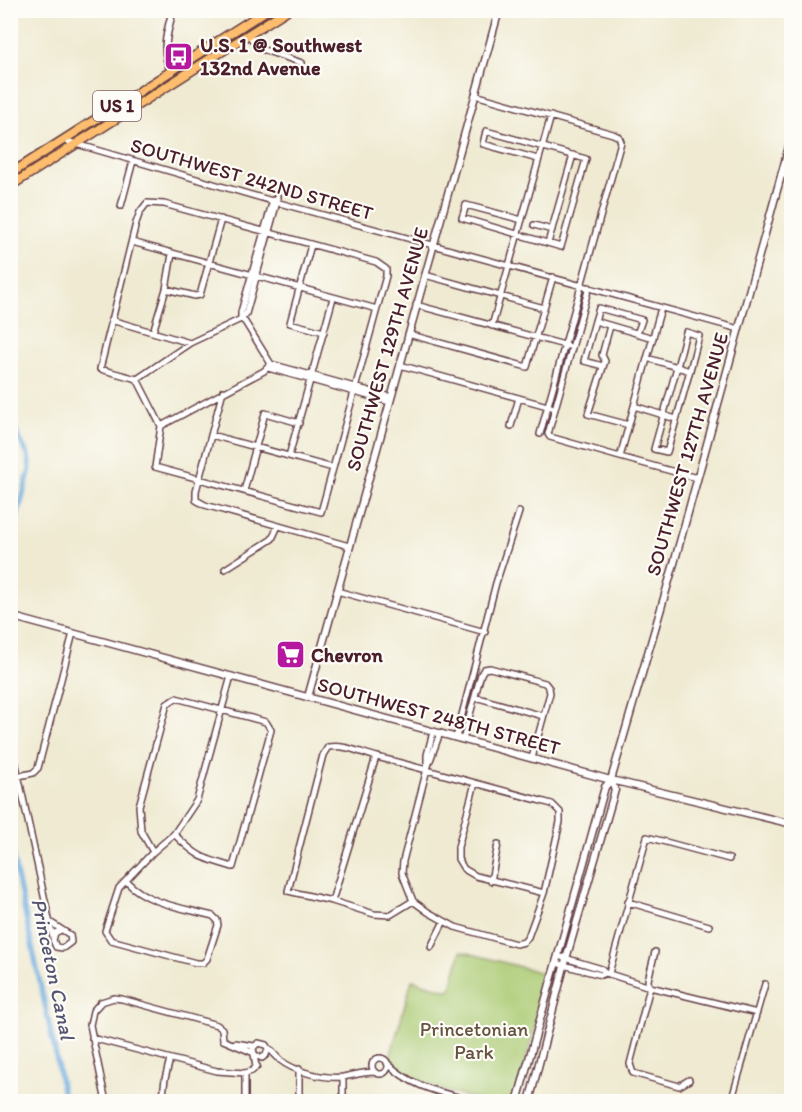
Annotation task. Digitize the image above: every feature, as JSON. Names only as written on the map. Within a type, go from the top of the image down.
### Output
[{"type":"highway","name":"US 1","points":[[10,174],[267,10]]},
{"type":"highway","name":"US 1","points":[[10,186],[287,10]]},
{"type":"highway","points":[[119,118],[127,107],[164,83],[171,71],[185,69],[224,45],[249,35]]},
{"type":"highway","points":[[10,180],[19,175],[32,160]]},
{"type":"street","points":[[171,71],[165,54],[165,42],[173,10]]},
{"type":"street","name":"SOUTHWEST 129TH AVENUE","points":[[308,697],[499,10]]},
{"type":"street","points":[[249,35],[258,48],[302,63]]},
{"type":"street","points":[[475,95],[613,134],[619,137],[621,142],[540,434]]},
{"type":"street","points":[[492,326],[551,116]]},
{"type":"street","points":[[522,220],[466,205],[462,218],[561,247],[586,159],[486,131],[483,144],[538,159]]},
{"type":"street","name":"SOUTHWEST 127TH AVENUE","points":[[517,1101],[605,787],[611,780],[792,136]]},
{"type":"street","name":"SOUTHWEST 242ND STREET","points":[[63,140],[739,329]]},
{"type":"street","points":[[548,243],[573,155]]},
{"type":"street","points":[[121,206],[133,161]]},
{"type":"street","points":[[781,174],[792,177]]},
{"type":"street","points":[[269,366],[245,322],[241,319],[241,312],[254,276],[275,201]]},
{"type":"street","points":[[147,203],[164,204],[221,219],[376,262],[384,267],[386,276],[321,512],[155,466],[161,426],[137,379],[100,369],[138,218],[147,203]]},
{"type":"street","points":[[166,289],[198,296],[202,291],[221,219]]},
{"type":"street","points":[[534,225],[552,230]]},
{"type":"street","points":[[132,242],[377,309]]},
{"type":"street","points":[[311,245],[290,323],[324,332]]},
{"type":"street","points":[[153,332],[166,289],[172,254]]},
{"type":"street","points":[[425,275],[544,308]]},
{"type":"street","points":[[408,334],[527,367],[553,277]]},
{"type":"street","points":[[589,287],[548,434],[550,437],[697,478]]},
{"type":"street","points":[[289,456],[333,298]]},
{"type":"street","points":[[416,304],[572,348]]},
{"type":"street","points":[[603,366],[584,361],[599,308],[642,320],[638,334]]},
{"type":"street","points":[[620,457],[661,308]]},
{"type":"street","points":[[137,379],[190,343],[241,319]]},
{"type":"street","points":[[111,320],[190,343]]},
{"type":"street","points":[[595,321],[653,338]]},
{"type":"street","points":[[610,326],[602,355],[603,366],[588,414],[629,425]]},
{"type":"street","points":[[686,332],[699,336],[667,452],[654,449],[677,367],[686,332]]},
{"type":"street","points":[[647,358],[690,371]]},
{"type":"street","points":[[400,365],[555,408]]},
{"type":"street","points":[[161,426],[269,366],[391,399]]},
{"type":"street","points":[[223,391],[195,494],[196,500],[205,505],[350,546]]},
{"type":"street","points":[[511,426],[519,398]]},
{"type":"street","points":[[634,406],[676,418]]},
{"type":"street","points":[[244,491],[265,413],[299,423]]},
{"type":"street","points":[[211,435],[333,468]]},
{"type":"street","points":[[459,739],[496,583],[519,512]]},
{"type":"street","points":[[225,569],[272,539],[278,526]]},
{"type":"street","points":[[337,591],[485,632]]},
{"type":"street","points":[[10,627],[12,617]]},
{"type":"street","name":"SOUTHWEST 248TH STREET","points":[[12,617],[611,780],[792,824]]},
{"type":"street","points":[[19,776],[33,773],[38,768],[73,633]]},
{"type":"street","points":[[459,739],[481,674],[485,669],[521,677],[548,686],[550,693],[532,759]]},
{"type":"street","points":[[126,881],[135,891],[146,897],[213,916],[217,920],[218,925],[207,959],[203,963],[111,940],[105,931],[116,893],[126,881],[153,852],[174,834],[197,800],[231,676]]},
{"type":"street","points":[[475,697],[543,716]]},
{"type":"street","points":[[153,852],[141,831],[139,806],[167,704],[176,698],[266,722],[271,730],[234,867],[202,858],[192,852],[174,834]]},
{"type":"street","points":[[413,901],[390,915],[374,914],[288,891],[323,755],[328,747],[339,745],[376,757],[427,769],[552,804],[560,812],[560,822],[544,893],[528,937],[524,942],[516,944],[455,927],[428,912],[413,901],[402,873],[403,861],[427,769],[436,733]]},
{"type":"street","points":[[10,737],[53,938],[56,947],[61,949],[68,946],[70,935],[50,922]]},
{"type":"street","points":[[332,901],[376,757]]},
{"type":"street","name":"SOUTHWEST 127TH AVENUE","points":[[528,1101],[565,962],[615,790],[611,780]]},
{"type":"street","points":[[475,783],[458,847],[458,859],[464,869],[491,881],[544,893]]},
{"type":"street","points":[[608,973],[647,837],[729,859]]},
{"type":"street","points":[[491,881],[498,844]]},
{"type":"street","points":[[628,902],[709,926]]},
{"type":"street","points":[[431,947],[444,921]]},
{"type":"street","points":[[53,938],[55,933],[61,930]]},
{"type":"street","points":[[655,952],[648,980],[650,987],[630,1064],[631,1070],[633,1073],[679,1086],[689,1080]]},
{"type":"street","points":[[557,959],[601,975],[608,973],[650,987],[757,1013]]},
{"type":"street","points":[[730,1101],[765,984]]},
{"type":"street","points":[[106,1101],[90,1024],[93,1011],[105,1000],[118,998],[216,1025],[222,1029],[223,1040],[254,1046],[261,1043],[279,1059]]},
{"type":"street","points":[[536,1035],[546,1037]]},
{"type":"street","points":[[92,1038],[224,1073],[245,1073],[254,1070],[259,1056],[254,1046]]},
{"type":"street","points":[[233,1043],[259,1056],[279,1059],[299,1069],[323,1076],[343,1077],[375,1072],[399,1075]]},
{"type":"street","points":[[259,1056],[268,1051],[267,1047]]},
{"type":"street","points":[[358,1073],[380,1058],[399,1075],[416,1085],[457,1099],[476,1101]]},
{"type":"street","points":[[162,1101],[170,1059]]},
{"type":"street","points":[[373,1063],[372,1068],[375,1072]]},
{"type":"street","points":[[385,1072],[387,1063]]},
{"type":"street","points":[[299,1069],[299,1101]]},
{"type":"street","points":[[245,1073],[245,1101]]},
{"type":"street","points":[[343,1077],[344,1101]]},
{"type":"green space","name":"Princetonian Park","points":[[461,951],[550,975],[514,1101],[489,1102],[448,1092],[407,1075],[389,1061],[412,980],[450,991]]},
{"type":"waterway","name":"Princeton Canal","points":[[10,421],[28,455],[30,469],[10,544]]},
{"type":"waterway","name":"Princeton Canal","points":[[10,844],[64,1102]]},
{"type":"place","name":"U.S. 1 @ Southwest 132nd Avenue","points":[[179,56]]},
{"type":"place","name":"Chevron","points":[[290,655]]}]
